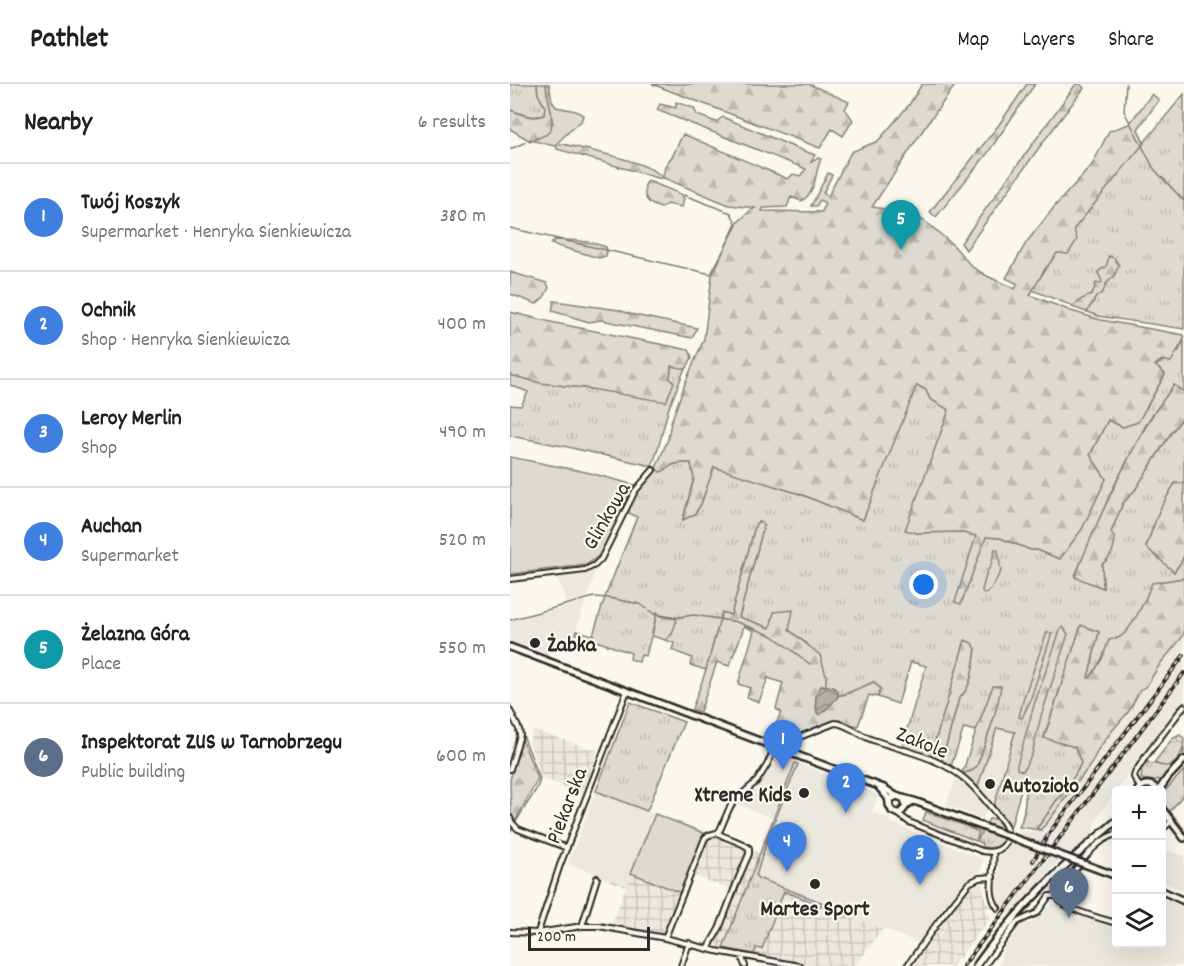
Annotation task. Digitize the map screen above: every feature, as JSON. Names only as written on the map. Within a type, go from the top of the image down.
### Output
[{"type":"main road","points":[[510,647],[876,785],[896,796],[1112,874]]},
{"type":"main road","points":[[1159,786],[1184,760]]},
{"type":"main road","points":[[876,785],[888,798],[891,810],[897,813],[914,801]]},
{"type":"main road","points":[[889,803],[896,796]]},
{"type":"main road","points":[[903,798],[906,802],[905,808]]},
{"type":"main road","points":[[1166,816],[1183,836]]},
{"type":"main road","points":[[976,966],[1035,894],[1112,824]]},
{"type":"main road","points":[[1166,893],[1184,897]]},
{"type":"main road","points":[[1166,893],[1184,901]]},
{"type":"street","name":"Glinkowa","points":[[510,579],[585,570],[595,565],[601,559],[635,491],[653,470]]},
{"type":"street","name":"Piekarska","points":[[538,933],[556,875],[627,691]]},
{"type":"street","points":[[1138,786],[1135,773],[1184,706]]},
{"type":"street","points":[[510,711],[520,735],[510,769]]},
{"type":"street","name":"Zakole","points":[[778,748],[787,742],[839,723],[864,736],[912,751],[941,764],[966,781],[1005,825],[1008,833],[1006,843],[993,852]]},
{"type":"street","points":[[665,938],[705,838],[720,830],[734,801],[757,781],[778,748]]},
{"type":"street","points":[[904,819],[905,808]]},
{"type":"street","points":[[897,813],[904,819],[979,849],[993,852],[995,859],[992,897],[998,908]]},
{"type":"street","points":[[510,818],[518,829],[567,848]]},
{"type":"street","points":[[1166,826],[1171,822]]},
{"type":"street","points":[[709,949],[749,855],[749,848],[717,833]]},
{"type":"street","points":[[1112,835],[1095,847],[1064,885],[1059,896],[1063,904],[1112,922]]},
{"type":"street","points":[[907,966],[969,883],[979,878],[993,877]]},
{"type":"street","points":[[582,926],[597,878]]},
{"type":"street","points":[[984,966],[1017,921],[1037,913],[1049,896],[1059,896]]},
{"type":"street","points":[[510,932],[538,933],[582,926],[599,926],[800,966]]},
{"type":"street","points":[[681,966],[688,943]]},
{"type":"street","points":[[741,955],[745,966]]},
{"type":"shaded area","points":[[596,570],[587,597],[567,603],[557,576]]},
{"type":"shaded area","points":[[585,601],[573,642],[556,637],[548,655],[510,641],[510,622]]},
{"type":"shaded area","points":[[1184,635],[1184,700],[1120,786],[1112,786],[1112,797],[1095,821],[1093,834],[1064,860],[1061,859],[1011,915],[1006,912],[969,962],[966,960],[1004,909],[996,900],[995,893],[999,854],[1012,836],[1019,831],[1040,830],[1047,823],[1091,764],[1111,732],[1129,711],[1140,690],[1147,687],[1160,664]]},
{"type":"shaded area","points":[[998,727],[1015,732],[994,806],[977,789]]},
{"type":"shaded area","points":[[533,730],[598,751],[583,794],[542,778],[529,743]]},
{"type":"shaded area","points":[[774,754],[873,792],[880,796],[872,812],[890,819],[890,822],[983,859],[981,871],[969,877],[934,921],[926,935],[917,942],[785,891],[762,949],[756,948],[754,954],[723,948],[774,819],[734,803],[756,787],[768,769]]},
{"type":"shaded area","points":[[957,776],[988,808],[983,819],[946,805]]},
{"type":"shaded area","points":[[596,791],[655,814],[627,885],[568,864]]},
{"type":"shaded area","points":[[711,835],[747,849],[731,890],[693,875],[708,837]]},
{"type":"shaded area","points":[[752,850],[760,853],[722,949],[713,947]]},
{"type":"shaded area","points":[[1166,851],[1184,854],[1184,891],[1166,884]]},
{"type":"shaded area","points":[[631,873],[681,893],[664,935],[612,924],[626,887],[599,877],[599,875],[627,885]]},
{"type":"shaded area","points":[[982,883],[986,902],[990,906],[985,912],[991,917],[953,966],[911,966],[943,921],[972,886]]},
{"type":"shaded area","points":[[784,891],[883,929],[855,966],[813,966],[754,954],[755,948],[762,949]]},
{"type":"shaded area","points":[[1166,900],[1182,906],[1184,909],[1184,966],[998,966],[1006,944],[1019,923],[1034,921],[1052,903],[1112,927],[1112,948],[1166,948]]},
{"type":"green space","points":[[510,84],[537,84],[538,94],[545,107],[544,115],[531,116],[510,110]]},
{"type":"green space","points":[[537,84],[549,84],[552,101],[556,107],[576,111],[583,115],[581,122],[554,146],[527,139],[510,129],[510,110],[531,117],[544,115],[545,107],[538,94]]},
{"type":"green space","points":[[652,84],[809,84],[849,102],[845,109],[853,120],[843,136],[832,129],[820,148]]},
{"type":"green space","points":[[922,84],[956,84],[872,207],[912,213],[954,246],[972,267],[1015,289],[1018,284],[1006,278],[1026,243],[1092,165],[1109,131],[1129,124],[1152,94],[1159,100],[1138,129],[1144,143],[1074,229],[1077,240],[1068,254],[1057,253],[1030,295],[1101,320],[1184,335],[1171,362],[1162,360],[1155,365],[1165,374],[1138,422],[1123,427],[1108,420],[1090,455],[1106,479],[1082,529],[1060,559],[1000,538],[986,537],[961,604],[955,602],[976,536],[959,532],[917,533],[905,530],[949,410],[930,399],[926,390],[917,385],[863,520],[803,495],[714,467],[701,504],[695,514],[683,520],[694,479],[691,463],[674,464],[660,472],[656,468],[668,439],[671,422],[686,381],[704,339],[712,276],[736,224],[755,208],[729,205],[663,178],[665,166],[683,134],[788,179],[793,174],[800,176],[806,169],[657,110],[660,104],[676,108],[676,102],[694,108],[697,115],[716,122],[723,117],[815,155],[811,162],[818,158],[821,159],[813,188],[806,198],[801,201],[791,197],[787,207],[763,208],[762,211],[822,212],[825,203],[820,200],[816,206],[811,206],[828,173],[832,175],[823,193],[828,196],[851,152],[878,141],[909,105]]},
{"type":"green space","points":[[1027,84],[1035,84],[987,154],[936,217],[930,212],[998,126]]},
{"type":"green space","points":[[1076,84],[1084,88],[966,250],[961,243]]},
{"type":"green space","points":[[1184,94],[1184,329],[1098,316],[1032,290],[1073,229]]},
{"type":"green space","points":[[563,144],[631,161],[645,166],[663,178],[557,149],[556,146]]},
{"type":"green space","points":[[648,181],[681,194],[684,198],[682,207],[667,204],[661,208],[650,203],[645,194],[645,185]]},
{"type":"green space","points":[[554,240],[580,241],[606,247],[606,256],[599,258],[551,244]]},
{"type":"green space","points":[[1109,256],[1114,258],[1119,265],[1103,292],[1096,297],[1087,312],[1072,307],[1092,295],[1096,283],[1101,284],[1098,273],[1106,267]]},
{"type":"green space","points":[[510,272],[547,283],[549,288],[544,297],[536,304],[510,294]]},
{"type":"green space","points":[[554,301],[619,310],[697,328],[692,338],[601,320],[589,322],[552,311]]},
{"type":"green space","points":[[510,312],[689,350],[692,357],[686,369],[671,366],[670,379],[674,382],[666,402],[541,383],[510,375]]},
{"type":"green space","points":[[1184,339],[1184,392],[1174,385],[1148,421],[1111,492],[1075,576],[1103,588],[1102,564],[1108,559],[1111,532],[1123,503],[1135,490],[1184,416],[1184,483],[1175,483],[1159,511],[1146,547],[1174,572],[1184,556],[1184,578],[1152,584],[1128,629],[1118,638],[1109,640],[1102,659],[1091,678],[1088,678],[1099,632],[1081,626],[1044,737],[1075,747],[1081,763],[1037,827],[1040,830],[1019,827],[1025,803],[1027,778],[1025,775],[1011,826],[994,806],[1015,732],[997,728],[977,789],[962,774],[977,766],[994,717],[1000,686],[993,687],[976,731],[964,728],[951,766],[942,761],[959,698],[967,689],[973,669],[976,649],[965,641],[931,756],[902,746],[926,666],[911,662],[898,704],[878,697],[880,689],[874,682],[850,692],[831,695],[825,693],[807,644],[789,630],[770,628],[739,617],[764,525],[760,522],[756,523],[731,615],[722,613],[706,670],[690,665],[692,658],[672,650],[674,643],[665,640],[672,634],[672,617],[657,613],[646,656],[641,655],[639,662],[630,659],[631,653],[576,634],[577,631],[593,635],[605,597],[637,517],[627,512],[637,493],[656,468],[660,472],[674,464],[691,463],[694,478],[683,519],[695,514],[701,504],[714,466],[803,495],[863,520],[916,385],[926,390],[930,399],[949,409],[917,533],[959,532],[1000,538],[1031,550],[1037,550],[1106,479],[1090,455],[1108,420],[1123,427],[1138,422],[1165,375],[1155,366],[1178,352]]},
{"type":"green space","points":[[671,366],[685,368],[668,410],[652,466],[510,436],[510,405],[521,406],[528,392],[510,385],[510,375],[541,383],[591,389],[670,379]]},
{"type":"green space","points":[[1174,385],[1184,392],[1184,416],[1135,490],[1123,503],[1111,532],[1115,539],[1113,550],[1102,564],[1103,588],[1075,577],[1127,460],[1151,418]]},
{"type":"green space","points":[[510,457],[586,472],[635,485],[600,555],[586,565],[510,574]]},
{"type":"green space","points":[[1175,483],[1184,483],[1184,556],[1174,572],[1146,547],[1159,511]]},
{"type":"green space","points":[[760,522],[764,525],[739,617],[770,628],[774,612],[793,610],[789,630],[820,655],[826,675],[826,685],[832,696],[843,695],[874,682],[880,689],[878,697],[869,695],[858,726],[839,721],[793,738],[789,731],[784,744],[770,738],[781,712],[776,709],[783,683],[768,678],[759,702],[747,697],[750,688],[738,684],[754,631],[744,626],[729,666],[717,662],[700,712],[692,709],[706,670],[722,612],[731,615],[756,523]]},
{"type":"green space","points":[[995,549],[998,550],[1001,571],[991,589],[984,594],[982,590]]},
{"type":"green space","points":[[1184,578],[1184,635],[1160,664],[1146,687],[1140,690],[1129,711],[1111,732],[1091,764],[1040,830],[1037,828],[1081,763],[1075,747],[1044,738],[1081,625],[1099,632],[1088,678],[1090,678],[1102,659],[1109,640],[1123,635],[1133,622],[1152,583]]},
{"type":"green space","points":[[657,612],[660,615],[677,619],[672,634],[665,640],[652,636]]},
{"type":"green space","points":[[1063,627],[1068,634],[1041,716],[1032,754],[1023,771],[1017,769],[1017,765],[1034,705]]},
{"type":"green space","points":[[1047,632],[1052,633],[1030,701],[1022,718],[1019,717],[1024,697]]},
{"type":"green space","points":[[965,640],[972,643],[976,649],[973,669],[967,689],[959,698],[942,761],[931,756]]},
{"type":"green space","points":[[993,686],[1001,686],[997,707],[977,766],[962,774],[976,731]]},
{"type":"green space","points":[[630,702],[684,722],[647,811],[596,791]]},
{"type":"green space","points":[[1180,735],[1184,738],[1184,745],[1176,761],[1167,766],[1154,763],[1172,739]]},
{"type":"green space","points":[[521,737],[538,779],[515,821],[511,815],[510,780]]},
{"type":"green space","points":[[1184,748],[1184,757],[1160,781],[1141,779],[1142,772],[1140,771],[1147,761],[1170,765],[1177,760]]},
{"type":"green space","points":[[795,763],[798,764],[768,837],[756,876],[849,911],[848,916],[784,891],[762,949],[756,948],[754,954],[723,948]]},
{"type":"green space","points":[[1184,770],[1184,794],[1170,811],[1184,829],[1166,808],[1166,790]]},
{"type":"green space","points":[[926,812],[979,832],[976,841],[923,820]]},
{"type":"green space","points":[[655,814],[704,833],[681,893],[631,873]]},
{"type":"green space","points":[[989,819],[996,819],[1004,836],[1001,844],[991,848],[983,847],[977,841]]},
{"type":"water","points":[[822,685],[833,687],[838,691],[838,697],[820,715],[817,713],[816,698]]},
{"type":"waterway","points":[[529,141],[544,136],[551,129],[552,117],[546,84]]},
{"type":"waterway","points":[[1126,84],[1124,111],[1154,169],[1184,201]]},
{"type":"waterway","points":[[510,149],[526,142]]},
{"type":"waterway","points":[[510,228],[711,274],[737,225],[731,213],[684,195]]},
{"type":"waterway","points":[[510,620],[594,597],[609,598],[640,604],[661,616],[672,618],[694,615],[737,622],[773,636],[810,664]]},
{"type":"waterway","points":[[510,704],[519,725]]},
{"type":"waterway","points":[[515,823],[537,788],[540,779],[521,730]]},
{"type":"waterway","points":[[510,832],[513,827]]},
{"type":"railway","points":[[1033,861],[1050,832],[1184,655]]},
{"type":"railway","points":[[963,966],[1184,673]]},
{"type":"place","name":"Żelazna Góra","points":[[901,250]]},
{"type":"place","name":"Żabka","points":[[535,643]]},
{"type":"place","name":"Twój Koszyk","points":[[783,770]]},
{"type":"place","name":"Autozioło","points":[[990,784]]},
{"type":"place","name":"Xtreme Kids","points":[[804,793]]},
{"type":"place","name":"Ochnik","points":[[846,813]]},
{"type":"place","name":"Auchan","points":[[787,872]]},
{"type":"place","name":"Martes Sport","points":[[815,884]]},
{"type":"place","name":"Leroy Merlin","points":[[920,885]]},
{"type":"place","name":"Inspektorat ZUS w Tarnobrzegu","points":[[1069,918]]}]
